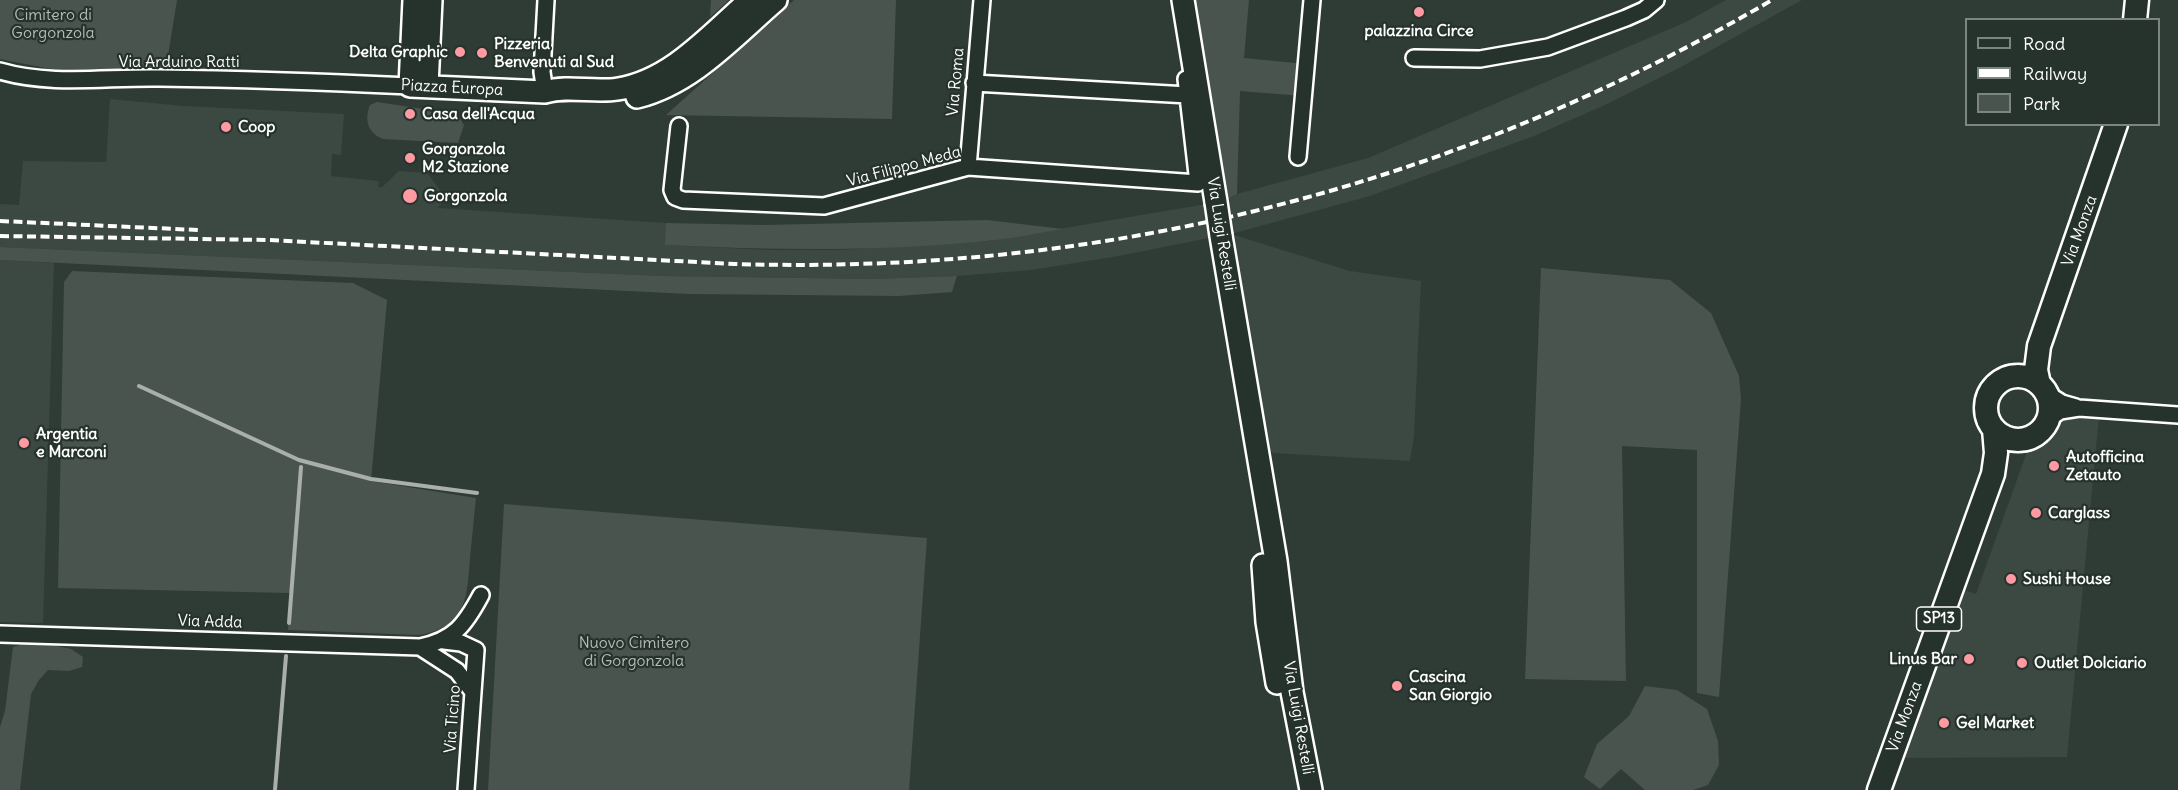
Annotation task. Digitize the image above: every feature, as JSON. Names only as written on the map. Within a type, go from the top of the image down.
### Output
[{"type":"main road","points":[[2135,18],[2136,0]]},
{"type":"main road","name":"Via Monza","points":[[1993,474],[2020,439],[2035,435],[2047,420],[2049,405],[2042,389],[2037,362],[2042,338],[2115,126]]},
{"type":"main road","name":"Via Monza","points":[[1879,790],[1993,474],[1996,450],[1994,429],[1987,415],[1988,395],[1998,383],[2013,377],[2030,359],[2042,338]]},
{"type":"main road","points":[[2013,377],[2024,377],[2042,389]]},
{"type":"main road","points":[[1994,429],[2007,438],[2020,439]]},
{"type":"street","points":[[414,0],[419,86]]},
{"type":"street","points":[[419,86],[431,0]]},
{"type":"street","points":[[545,92],[542,72],[546,0]]},
{"type":"street","points":[[545,92],[557,88],[616,89],[644,81],[682,59],[750,0]]},
{"type":"street","points":[[545,92],[556,97],[598,101],[627,99],[673,84],[695,70],[776,0]]},
{"type":"street","name":"Via Roma","points":[[968,167],[981,0]]},
{"type":"street","name":"Via Luigi Restelli","points":[[1183,0],[1276,561],[1292,692],[1311,790]]},
{"type":"street","points":[[1298,157],[1312,0]]},
{"type":"street","points":[[1414,58],[1480,59],[1548,47],[1626,18],[1644,10],[1656,0]]},
{"type":"street","points":[[974,83],[1188,95],[1183,66]]},
{"type":"street","name":"Via Arduino Ratti","points":[[0,71],[60,80],[158,78],[359,84]]},
{"type":"street","name":"Piazza Europa","points":[[359,84],[545,92]]},
{"type":"street","name":"Via Filippo Meda","points":[[679,126],[672,190],[675,197],[683,200],[824,206],[968,167],[1198,183],[1188,95]]},
{"type":"street","points":[[2042,389],[2062,403],[2079,408],[2178,415]]},
{"type":"street","points":[[2047,420],[2060,411],[2079,408]]},
{"type":"street","name":"Via Luigi Restelli","points":[[1260,469],[1267,622],[1297,790]]},
{"type":"street","name":"Via Adda","points":[[444,641],[463,625],[481,595]]},
{"type":"street","name":"Via Adda","points":[[0,634],[420,647],[444,641],[461,643],[476,650]]},
{"type":"street","name":"Via Adda","points":[[420,647],[457,671],[473,692]]},
{"type":"street","points":[[446,663],[459,660],[476,650]]},
{"type":"street","name":"Via Ticino","points":[[466,790],[476,650]]},
{"type":"shaded area","points":[[1726,0],[1802,0],[1679,68],[1605,105],[1534,136],[1370,196],[1231,234],[1350,271],[1421,281],[1414,436],[1410,461],[1273,453],[1264,446],[1229,234],[1119,256],[1031,270],[873,279],[663,276],[0,247],[0,204],[19,205],[23,161],[106,162],[110,99],[184,106],[344,114],[341,155],[332,154],[331,176],[379,181],[378,186],[381,188],[399,171],[427,173],[443,194],[442,203],[438,208],[666,223],[666,245],[770,250],[837,250],[988,241],[1224,201],[1237,194],[1368,158],[1686,22]]},
{"type":"shaded area","name":"Argentia e Marconi","points":[[0,260],[54,263],[43,623],[0,622]]},
{"type":"shaded area","points":[[2099,416],[2067,757],[1897,758],[1959,588],[1976,594],[2029,446],[2047,435],[2057,417]]},
{"type":"green space","name":"Cimitero di Gorgonzola","points":[[0,0],[177,0],[165,74],[71,73],[0,59]]},
{"type":"green space","points":[[711,0],[729,0],[710,17]]},
{"type":"green space","points":[[794,0],[896,0],[892,119],[666,115]]},
{"type":"green space","points":[[1184,0],[1249,0],[1244,58],[1306,64],[1303,96],[1240,91],[1237,194],[1224,201]]},
{"type":"green space","points":[[377,102],[457,114],[464,125],[458,143],[383,139],[371,130],[367,116],[370,105]]},
{"type":"green space","points":[[987,220],[1063,229],[996,240],[906,247],[785,249],[665,245],[666,223],[763,225]]},
{"type":"green space","points":[[0,247],[663,276],[873,279],[957,276],[952,292],[899,296],[689,294],[0,260]]},
{"type":"green space","points":[[1541,268],[1670,280],[1711,313],[1739,376],[1741,399],[1719,697],[1697,693],[1697,450],[1622,446],[1626,681],[1525,679]]},
{"type":"green space","points":[[72,271],[353,283],[387,300],[371,481],[476,498],[468,586],[455,618],[435,631],[419,635],[288,630],[290,593],[58,588],[64,282]]},
{"type":"green space","name":"Nuovo Cimitero di Gorgonzola","points":[[504,504],[927,538],[909,790],[488,790]]},
{"type":"green space","points":[[33,641],[71,649],[83,657],[82,667],[69,671],[48,670],[39,680],[31,694],[20,790],[0,790],[0,727],[5,711],[13,647]]},
{"type":"green space","points":[[1645,686],[1677,690],[1707,709],[1718,741],[1719,765],[1708,785],[1693,790],[1645,790],[1621,769],[1600,789],[1584,777],[1597,744],[1629,716]]},
{"type":"waterway","points":[[139,386],[299,460],[371,479],[477,493]]},
{"type":"waterway","points":[[289,623],[301,467]]},
{"type":"waterway","points":[[275,790],[286,656]]},
{"type":"railway","points":[[0,236],[268,240],[735,264],[873,264],[1009,254],[1142,235],[1272,207],[1400,169],[1526,122],[1650,66],[1772,0]]},
{"type":"railway","points":[[0,221],[198,230]]},
{"type":"place","name":"palazzina Circe","points":[[1419,12]]},
{"type":"place","name":"Delta Graphic","points":[[460,52]]},
{"type":"place","name":"Pizzeria Benvenuti al Sud","points":[[482,53]]},
{"type":"place","name":"Casa dell'Acqua","points":[[410,114]]},
{"type":"place","name":"Coop","points":[[226,127]]},
{"type":"place","name":"Gorgonzola M2 Stazione","points":[[410,158]]},
{"type":"place","name":"Gorgonzola","points":[[410,196]]},
{"type":"place","name":"Argentia e Marconi","points":[[24,443]]},
{"type":"place","name":"Autofficina Zetauto","points":[[2054,466]]},
{"type":"place","name":"Carglass","points":[[2036,513]]},
{"type":"place","name":"Sushi House","points":[[2011,579]]},
{"type":"place","name":"Linus Bar","points":[[1969,659]]},
{"type":"place","name":"Outlet Dolciario","points":[[2022,663]]},
{"type":"place","name":"Cascina San Giorgio","points":[[1397,686]]},
{"type":"place","name":"Gel Market","points":[[1944,723]]}]
